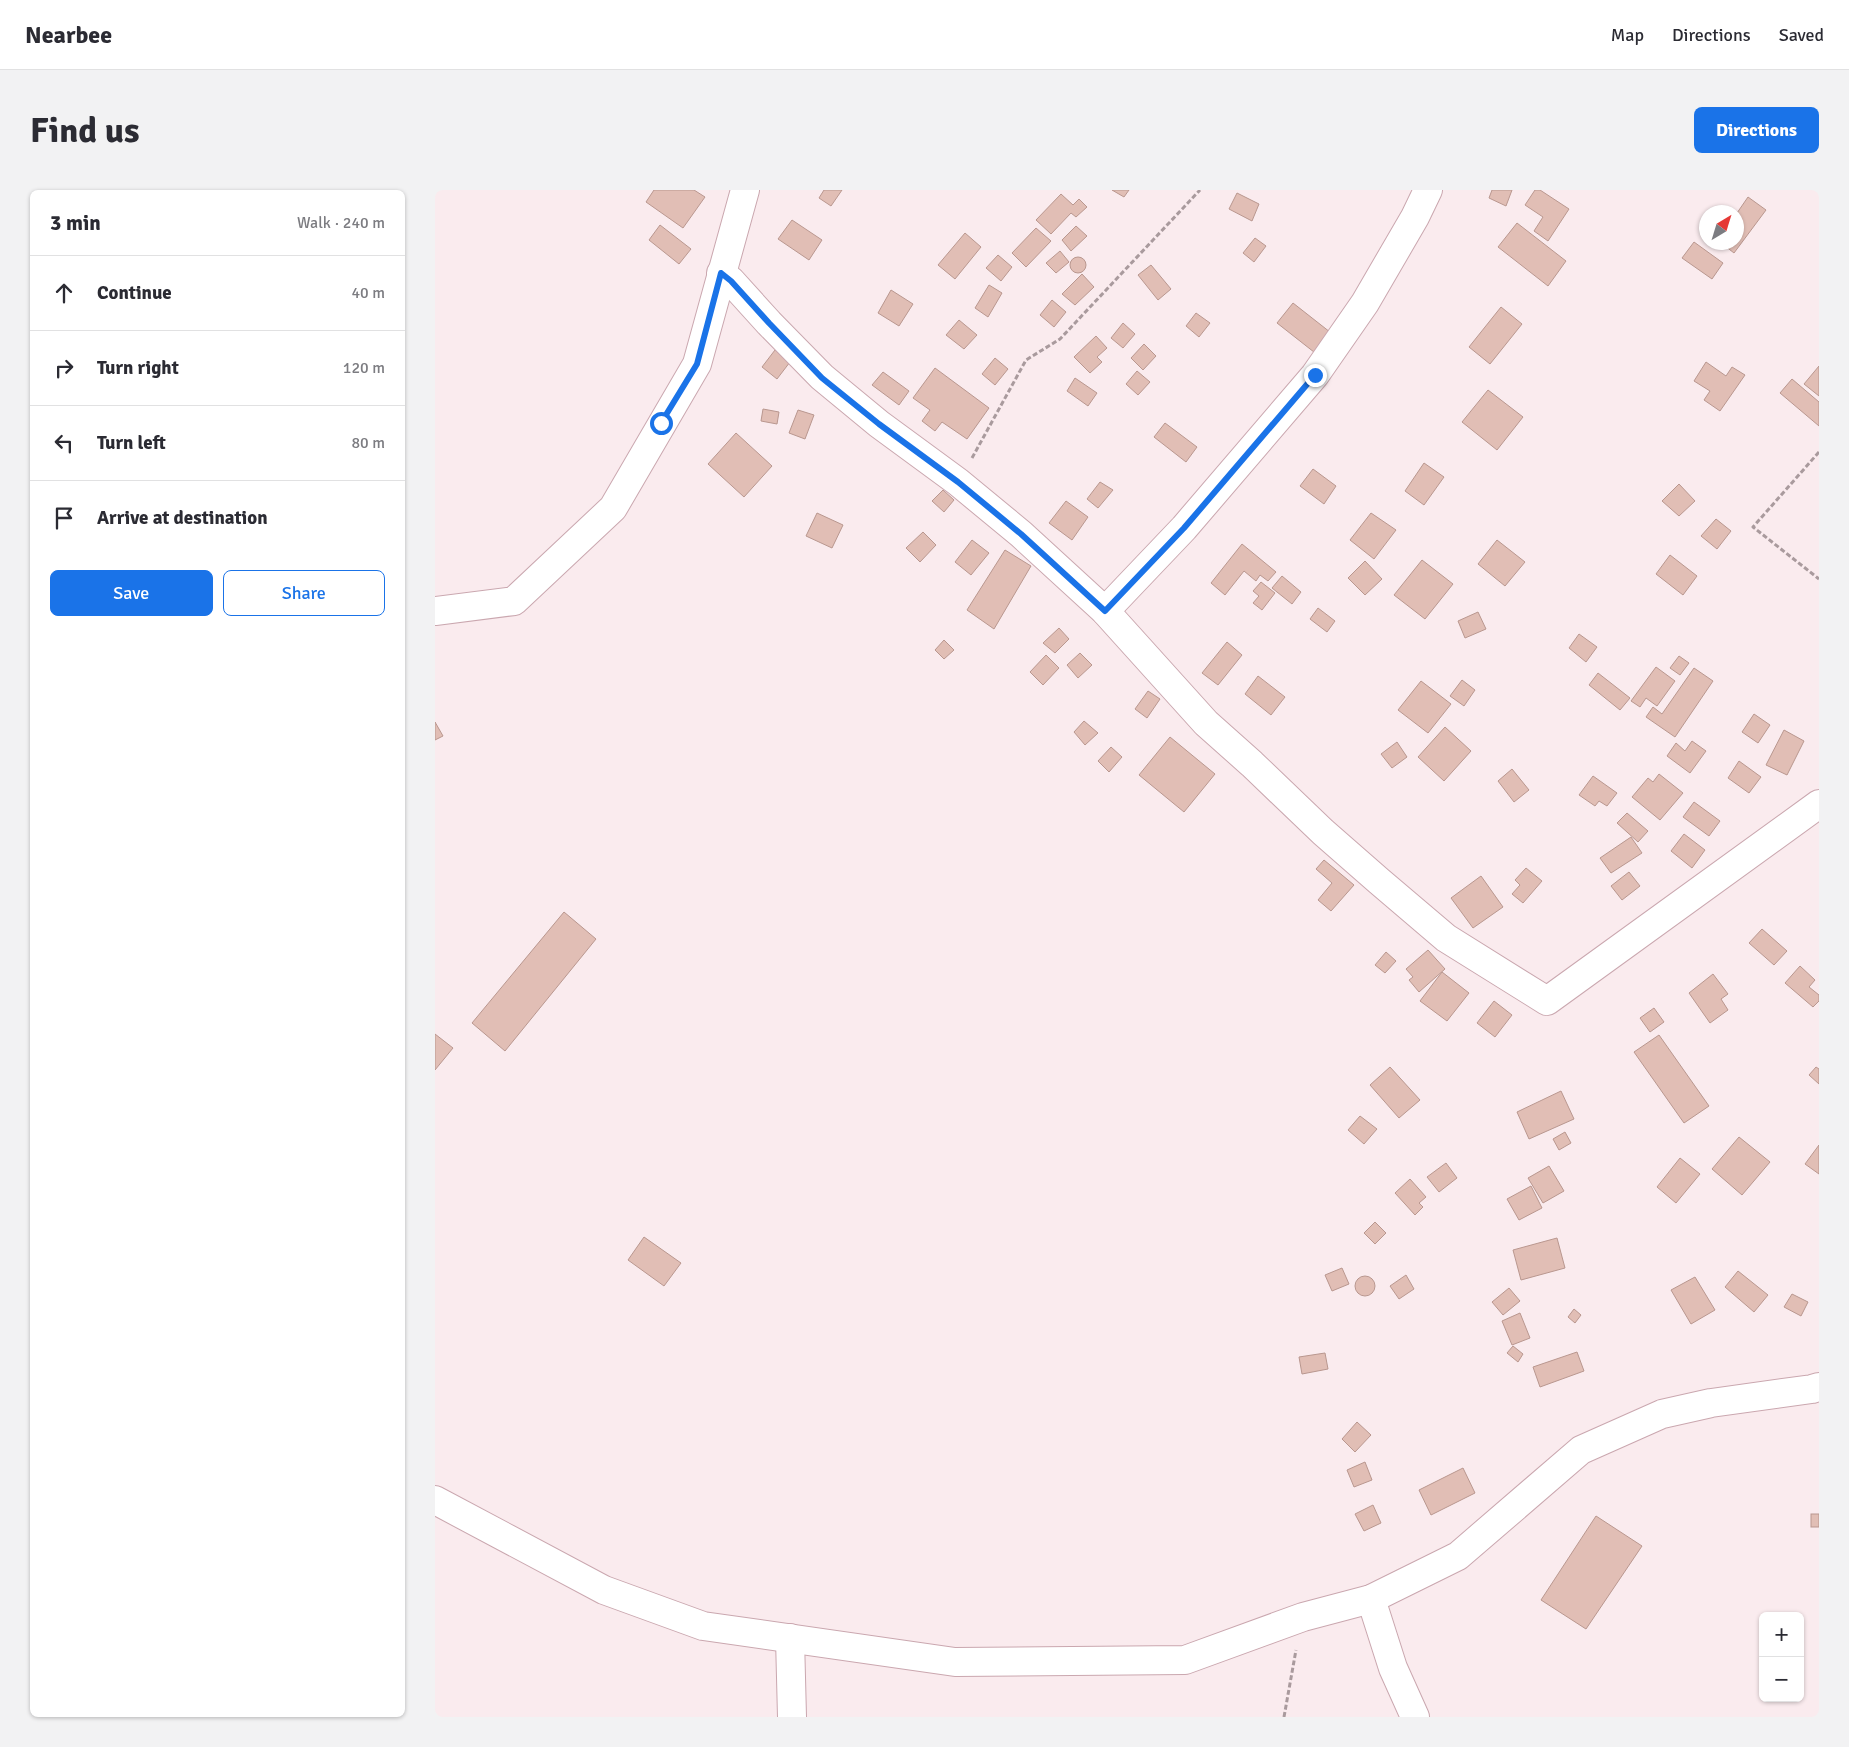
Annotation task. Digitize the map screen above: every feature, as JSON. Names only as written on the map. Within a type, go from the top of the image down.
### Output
[{"type":"street","points":[[435,611],[514,601],[613,508],[697,364],[745,190]]},
{"type":"street","points":[[1105,611],[1184,528],[1315,375],[1365,303],[1415,217],[1428,190]]},
{"type":"street","points":[[721,273],[731,281],[822,378],[879,424],[958,482],[1021,534],[1105,611],[1206,722],[1253,764],[1323,832],[1446,938],[1547,1001],[1819,804]]},
{"type":"street","points":[[435,1500],[603,1590],[703,1626],[955,1662],[1185,1660],[1303,1617],[1371,1599],[1459,1556],[1581,1450],[1662,1414],[1711,1403],[1819,1387]]},
{"type":"street","points":[[1371,1599],[1393,1668],[1415,1717]]},
{"type":"street","points":[[790,1638],[792,1717]]},
{"type":"path","points":[[958,482],[1026,360],[1060,339],[1200,190]]},
{"type":"path","points":[[1819,452],[1753,528],[1819,579]]},
{"type":"path","points":[[1284,1717],[1303,1617]]},
{"type":"building","points":[[654,190],[694,190],[705,197],[683,228],[646,202]]},
{"type":"building","points":[[824,190],[842,190],[831,206],[819,198]]},
{"type":"building","points":[[1112,190],[1129,190],[1124,197]]},
{"type":"building","points":[[1492,190],[1512,190],[1506,206],[1489,198]]},
{"type":"building","points":[[1535,190],[1540,190],[1569,209],[1548,241],[1534,231],[1543,217],[1525,205]]},
{"type":"building","points":[[1237,193],[1259,204],[1252,221],[1229,209]]},
{"type":"building","points":[[1061,194],[1073,205],[1079,199],[1087,207],[1076,217],[1071,213],[1051,234],[1036,220]]},
{"type":"building","points":[[1748,197],[1766,210],[1744,240],[1744,205]]},
{"type":"building","points":[[792,220],[822,240],[809,260],[778,239]]},
{"type":"building","points":[[1517,223],[1566,261],[1548,286],[1498,247]]},
{"type":"building","points":[[660,225],[691,249],[679,264],[649,240]]},
{"type":"building","points":[[1076,226],[1087,236],[1071,251],[1062,240]]},
{"type":"building","points":[[1036,228],[1051,241],[1026,267],[1012,253]]},
{"type":"building","points":[[965,233],[981,247],[955,279],[938,265]]},
{"type":"building","points":[[1255,238],[1266,246],[1254,262],[1243,253]]},
{"type":"building","points":[[1694,242],[1699,246],[1699,250],[1705,250],[1723,263],[1712,279],[1682,258]]},
{"type":"building","points":[[1060,251],[1069,262],[1056,273],[1046,263]]},
{"type":"building","points":[[998,255],[1012,267],[1001,281],[986,268]]},
{"type":"building","points":[[1075,257],[1081,257],[1086,262],[1084,271],[1075,273],[1070,268],[1070,262]]},
{"type":"building","points":[[1151,265],[1171,289],[1158,300],[1138,275]]},
{"type":"building","points":[[1082,274],[1094,287],[1075,305],[1062,294]]},
{"type":"building","points":[[989,285],[1002,293],[988,317],[975,308]]},
{"type":"building","points":[[891,290],[913,304],[899,326],[878,313]]},
{"type":"building","points":[[1052,300],[1066,312],[1054,327],[1040,315]]},
{"type":"building","points":[[1293,303],[1335,336],[1319,356],[1277,323]]},
{"type":"building","points":[[1501,307],[1522,324],[1490,364],[1469,347]]},
{"type":"building","points":[[1196,313],[1210,323],[1199,337],[1186,326]]},
{"type":"building","points":[[959,320],[977,335],[964,349],[946,335]]},
{"type":"building","points":[[1123,323],[1135,334],[1123,348],[1111,338]]},
{"type":"building","points":[[1096,336],[1107,348],[1097,357],[1102,362],[1090,373],[1074,357]]},
{"type":"building","points":[[1144,344],[1156,356],[1143,370],[1131,358]]},
{"type":"building","points":[[775,350],[790,362],[777,379],[762,367]]},
{"type":"building","points":[[995,358],[1008,369],[995,385],[982,374]]},
{"type":"building","points":[[1706,362],[1726,376],[1732,367],[1745,375],[1720,411],[1704,400],[1710,391],[1694,381]]},
{"type":"building","points":[[1819,366],[1819,396],[1804,384]]},
{"type":"building","points":[[935,368],[989,408],[967,439],[942,422],[935,431],[922,421],[930,410],[913,398]]},
{"type":"building","points":[[1137,371],[1150,382],[1138,395],[1126,384]]},
{"type":"building","points":[[883,372],[909,391],[899,405],[872,385]]},
{"type":"building","points":[[1075,378],[1097,393],[1088,406],[1067,391]]},
{"type":"building","points":[[1792,379],[1819,402],[1819,426],[1780,393]]},
{"type":"building","points":[[1488,390],[1523,417],[1497,450],[1462,422]]},
{"type":"building","points":[[763,409],[779,412],[777,424],[761,421]]},
{"type":"building","points":[[798,410],[814,415],[805,439],[789,433]]},
{"type":"building","points":[[1165,423],[1197,447],[1186,462],[1154,437]]},
{"type":"building","points":[[736,433],[772,466],[744,497],[708,464]]},
{"type":"building","points":[[1424,463],[1444,477],[1424,505],[1405,491]]},
{"type":"building","points":[[1313,469],[1336,486],[1324,504],[1300,486]]},
{"type":"building","points":[[1100,482],[1113,490],[1098,508],[1087,499]]},
{"type":"building","points":[[1679,484],[1695,501],[1679,516],[1662,501]]},
{"type":"building","points":[[943,490],[954,500],[944,512],[932,501]]},
{"type":"building","points":[[1066,501],[1088,517],[1072,540],[1049,523]]},
{"type":"building","points":[[817,513],[843,525],[832,548],[806,536]]},
{"type":"building","points":[[1371,513],[1396,530],[1374,559],[1350,540]]},
{"type":"building","points":[[1716,519],[1731,531],[1717,549],[1701,536]]},
{"type":"building","points":[[923,532],[936,545],[920,562],[906,548]]},
{"type":"building","points":[[972,540],[989,553],[971,575],[955,562]]},
{"type":"building","points":[[1497,540],[1525,562],[1505,586],[1478,564]]},
{"type":"building","points":[[1242,544],[1276,572],[1268,581],[1260,575],[1256,581],[1244,571],[1225,595],[1211,583]]},
{"type":"building","points":[[1005,550],[1031,566],[994,629],[967,610]]},
{"type":"building","points":[[1670,555],[1697,576],[1683,595],[1656,574]]},
{"type":"building","points":[[1422,560],[1453,584],[1425,619],[1394,595]]},
{"type":"building","points":[[1365,561],[1382,579],[1365,595],[1348,578]]},
{"type":"building","points":[[1282,576],[1301,592],[1292,604],[1272,588]]},
{"type":"building","points":[[1261,582],[1275,593],[1262,610],[1253,603],[1259,596],[1253,591]]},
{"type":"building","points":[[1318,608],[1335,621],[1327,632],[1310,619]]},
{"type":"building","points":[[1478,612],[1486,629],[1465,638],[1458,621]]},
{"type":"building","points":[[1059,628],[1069,639],[1055,653],[1043,643]]},
{"type":"building","points":[[1579,634],[1597,647],[1586,662],[1569,648]]},
{"type":"building","points":[[944,640],[954,650],[944,659],[935,650]]},
{"type":"building","points":[[1227,642],[1242,655],[1218,685],[1202,673]]},
{"type":"building","points":[[1080,653],[1092,665],[1078,678],[1067,665]]},
{"type":"building","points":[[1046,655],[1059,668],[1043,685],[1030,672]]},
{"type":"building","points":[[1679,656],[1689,663],[1680,675],[1670,668]]},
{"type":"building","points":[[1656,667],[1675,681],[1657,706],[1646,698],[1640,707],[1631,701]]},
{"type":"building","points":[[1694,668],[1713,681],[1675,737],[1646,717],[1653,707],[1662,714]]},
{"type":"building","points":[[1598,673],[1630,698],[1620,710],[1589,685]]},
{"type":"building","points":[[1258,676],[1285,697],[1271,715],[1245,694]]},
{"type":"building","points":[[1462,680],[1475,690],[1464,706],[1450,696]]},
{"type":"building","points":[[1421,681],[1451,704],[1428,733],[1398,710]]},
{"type":"building","points":[[1148,691],[1160,699],[1147,718],[1135,709]]},
{"type":"building","points":[[1754,714],[1770,725],[1758,743],[1742,732]]},
{"type":"building","points":[[1084,721],[1098,733],[1085,745],[1074,732]]},
{"type":"building","points":[[435,722],[443,736],[435,740]]},
{"type":"building","points":[[1445,727],[1471,751],[1444,781],[1418,757]]},
{"type":"building","points":[[1784,730],[1804,741],[1787,775],[1766,765]]},
{"type":"building","points":[[1170,737],[1215,774],[1184,812],[1139,775]]},
{"type":"building","points":[[1692,741],[1706,751],[1690,773],[1667,756],[1676,743],[1685,751]]},
{"type":"building","points":[[1397,742],[1407,757],[1392,768],[1381,754]]},
{"type":"building","points":[[1111,747],[1122,757],[1109,772],[1098,761]]},
{"type":"building","points":[[1739,761],[1761,777],[1749,793],[1728,778]]},
{"type":"building","points":[[1512,769],[1529,790],[1514,802],[1498,781]]},
{"type":"building","points":[[1659,774],[1683,793],[1660,820],[1632,797],[1648,778],[1653,782]]},
{"type":"building","points":[[1593,776],[1617,793],[1607,806],[1599,801],[1595,806],[1579,795]]},
{"type":"building","points":[[1694,802],[1720,821],[1709,836],[1683,817]]},
{"type":"building","points":[[1627,813],[1648,831],[1638,842],[1617,823]]},
{"type":"building","points":[[1684,834],[1705,850],[1692,868],[1671,851]]},
{"type":"building","points":[[1631,837],[1642,853],[1611,873],[1600,858]]},
{"type":"building","points":[[1324,860],[1354,885],[1331,911],[1318,900],[1332,883],[1316,869]]},
{"type":"building","points":[[1526,868],[1542,881],[1523,903],[1512,894],[1520,885],[1515,880]]},
{"type":"building","points":[[1629,872],[1640,886],[1622,900],[1611,886]]},
{"type":"building","points":[[1481,876],[1503,907],[1473,928],[1451,898]]},
{"type":"building","points":[[564,912],[596,939],[505,1051],[472,1023]]},
{"type":"building","points":[[1762,929],[1787,951],[1774,965],[1749,943]]},
{"type":"building","points":[[1428,950],[1445,969],[1419,992],[1409,980],[1413,977],[1406,969]]},
{"type":"building","points":[[1386,952],[1396,961],[1385,973],[1375,965]]},
{"type":"building","points":[[1800,966],[1815,980],[1809,987],[1819,995],[1819,1001],[1813,1007],[1785,983]]},
{"type":"building","points":[[1442,972],[1469,993],[1447,1021],[1420,1001]]},
{"type":"building","points":[[1713,974],[1728,994],[1721,999],[1728,1010],[1710,1023],[1689,993]]},
{"type":"building","points":[[1494,1001],[1512,1015],[1495,1037],[1477,1023]]},
{"type":"building","points":[[1654,1008],[1664,1022],[1650,1032],[1640,1018]]},
{"type":"building","points":[[435,1034],[453,1048],[435,1070]]},
{"type":"building","points":[[1659,1035],[1709,1106],[1684,1123],[1634,1052]]},
{"type":"building","points":[[1390,1067],[1420,1100],[1399,1118],[1370,1085]]},
{"type":"building","points":[[1816,1067],[1819,1069],[1819,1084],[1809,1075]]},
{"type":"building","points":[[1561,1091],[1574,1119],[1529,1139],[1517,1112]]},
{"type":"building","points":[[1360,1116],[1377,1129],[1364,1144],[1348,1130]]},
{"type":"building","points":[[1565,1132],[1571,1143],[1559,1150],[1553,1139]]},
{"type":"building","points":[[1739,1137],[1770,1162],[1742,1195],[1712,1169]]},
{"type":"building","points":[[1819,1145],[1819,1174],[1805,1164]]},
{"type":"building","points":[[1680,1158],[1700,1174],[1676,1203],[1657,1187]]},
{"type":"building","points":[[1446,1163],[1457,1178],[1439,1192],[1427,1177]]},
{"type":"building","points":[[1549,1166],[1564,1191],[1543,1203],[1528,1178]]},
{"type":"building","points":[[1410,1179],[1426,1197],[1419,1203],[1423,1207],[1415,1215],[1395,1193]]},
{"type":"building","points":[[1531,1186],[1542,1208],[1519,1220],[1507,1199]]},
{"type":"building","points":[[1375,1222],[1386,1233],[1375,1244],[1364,1233]]},
{"type":"building","points":[[644,1237],[681,1263],[664,1286],[628,1260]]},
{"type":"building","points":[[1557,1238],[1565,1268],[1521,1280],[1513,1250]]},
{"type":"building","points":[[1342,1268],[1349,1284],[1332,1291],[1325,1275]]},
{"type":"building","points":[[1738,1271],[1768,1295],[1754,1312],[1725,1287]]},
{"type":"building","points":[[1406,1275],[1414,1289],[1399,1299],[1390,1286]]},
{"type":"building","points":[[1365,1276],[1372,1279],[1375,1286],[1372,1293],[1365,1296],[1358,1293],[1355,1286],[1358,1279]]},
{"type":"building","points":[[1695,1277],[1715,1310],[1691,1324],[1671,1290]]},
{"type":"building","points":[[1509,1288],[1520,1301],[1503,1315],[1492,1302]]},
{"type":"building","points":[[1792,1294],[1808,1302],[1801,1316],[1784,1307]]},
{"type":"building","points":[[1574,1309],[1581,1315],[1575,1323],[1568,1317]]},
{"type":"building","points":[[1520,1313],[1530,1338],[1512,1345],[1502,1321]]},
{"type":"building","points":[[1513,1346],[1523,1354],[1518,1362],[1507,1353]]},
{"type":"building","points":[[1577,1352],[1584,1371],[1540,1387],[1533,1367]]},
{"type":"building","points":[[1325,1353],[1328,1369],[1302,1374],[1299,1357]]},
{"type":"building","points":[[1357,1422],[1371,1435],[1355,1452],[1342,1439]]},
{"type":"building","points":[[1365,1462],[1372,1480],[1354,1487],[1347,1470]]},
{"type":"building","points":[[1463,1468],[1475,1493],[1431,1515],[1419,1490]]},
{"type":"building","points":[[1373,1505],[1381,1523],[1364,1531],[1355,1514]]},
{"type":"building","points":[[1811,1514],[1819,1514],[1819,1527],[1811,1527]]},
{"type":"building","points":[[1596,1516],[1642,1546],[1586,1629],[1541,1600]]},
{"type":"route","points":[[661,423],[697,364],[721,273],[731,281],[822,378],[879,424],[958,482],[1021,534],[1105,611],[1184,528],[1315,375]]}]
